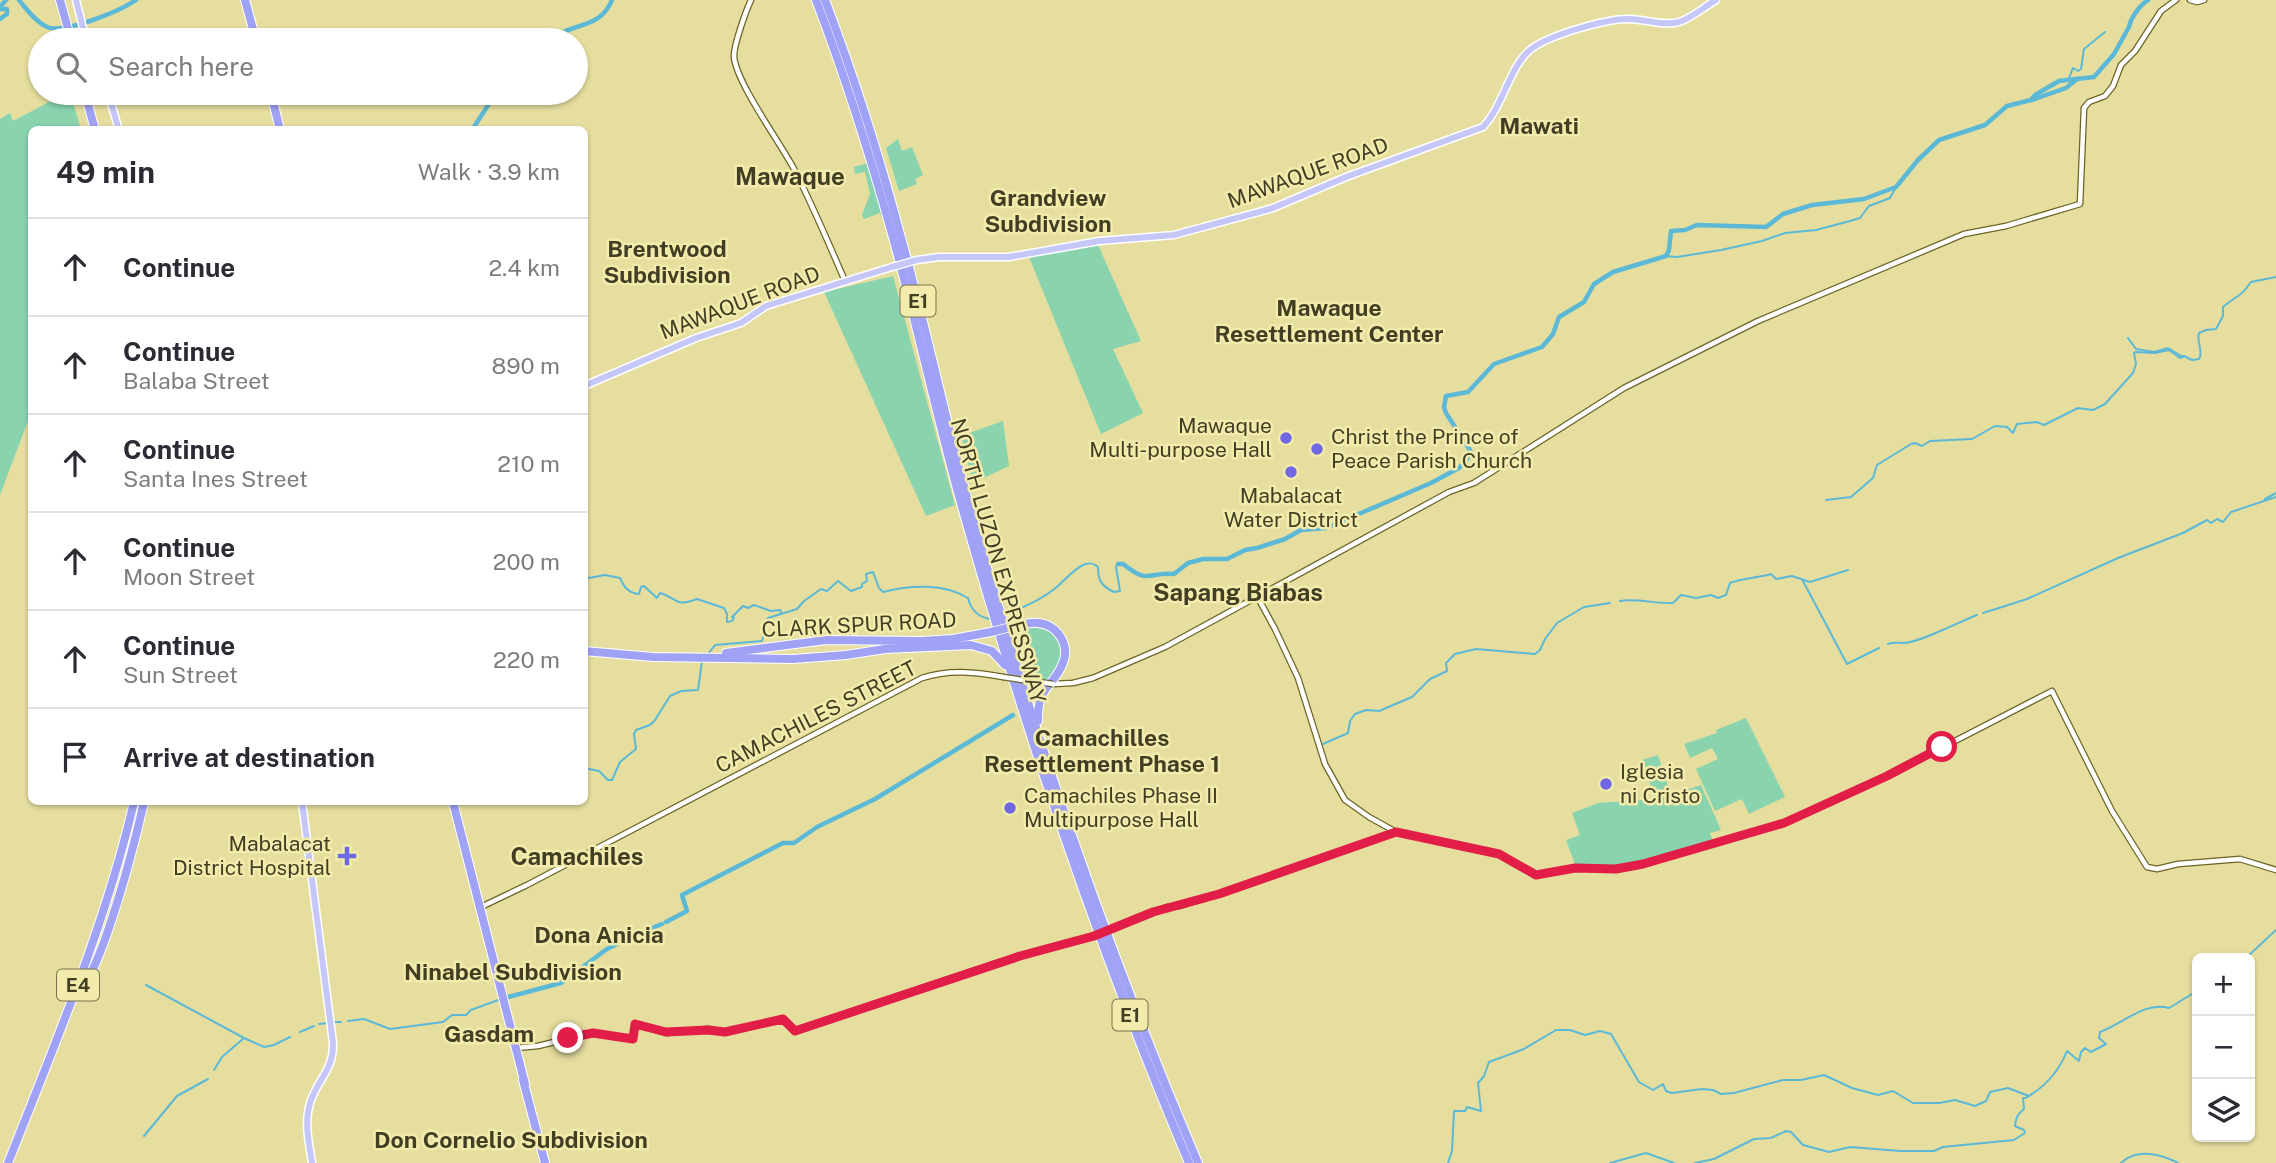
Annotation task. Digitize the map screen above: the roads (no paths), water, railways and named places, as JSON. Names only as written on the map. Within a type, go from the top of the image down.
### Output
[{"type":"highway","points":[[58,0],[66,28]]},
{"type":"highway","points":[[245,0],[253,28]]},
{"type":"highway","name":"NORTH LUZON EXPRESSWAY","points":[[816,0],[850,95],[892,235],[958,494],[995,607]]},
{"type":"highway","name":"NORTH LUZON EXPRESSWAY","points":[[825,0],[858,93],[900,233],[1014,683],[1079,876],[1189,1163]]},
{"type":"highway","points":[[86,105],[92,126]]},
{"type":"highway","points":[[274,105],[279,126]]},
{"type":"highway","name":"CLARK SPUR ROAD","points":[[588,651],[653,657],[707,655],[830,640],[953,639],[1034,623],[1044,624],[1053,628],[1063,640],[1065,654],[1061,667],[1040,699],[1040,738]]},
{"type":"highway","points":[[885,649],[945,643],[1001,629]]},
{"type":"highway","name":"NORTH LUZON EXPRESSWAY","points":[[1001,629],[1079,855],[1198,1163]]},
{"type":"highway","points":[[830,640],[836,643],[838,648],[830,657]]},
{"type":"highway","name":"CLARK SPUR ROAD","points":[[588,650],[780,659],[830,657],[885,649],[980,646],[990,649],[1001,658],[1014,683]]},
{"type":"highway","name":"E4","points":[[11,1163],[81,989],[113,899],[135,805]]},
{"type":"highway","name":"E4","points":[[11,1163],[96,936],[135,805]]},
{"type":"highway","name":"E4","points":[[81,989],[107,933],[143,805]]},
{"type":"highway","points":[[454,805],[525,1084]]},
{"type":"highway","points":[[512,1037],[545,1163]]},
{"type":"main road","points":[[76,0],[83,28]]},
{"type":"main road","name":"MAWAQUE ROAD","points":[[588,384],[696,338],[741,323],[766,306],[917,260],[1009,257],[1075,244],[1174,234],[1273,208],[1354,174],[1483,127],[1493,114],[1524,55],[1539,44],[1611,20],[1678,22],[1716,0]]},
{"type":"main road","points":[[112,105],[118,126]]},
{"type":"main road","points":[[302,805],[334,1043],[331,1064],[312,1097],[307,1115],[312,1163]]},
{"type":"street","points":[[751,0],[734,57],[756,106],[805,191],[845,281]]},
{"type":"street","name":"CAMACHILES STREET","points":[[481,907],[922,678],[957,671],[1053,684],[1086,680],[1165,647],[1449,492],[1474,483],[1624,388],[1758,321],[1964,234],[2006,226],[2080,204],[2084,108],[2089,102],[2102,98],[2110,91],[2121,65],[2142,42],[2161,11],[2176,0]]},
{"type":"street","points":[[2190,0],[2204,0]]},
{"type":"street","points":[[1256,596],[1299,680],[1325,764],[1345,800],[1396,832],[1499,854],[1536,875],[1575,868],[1616,869],[1643,864],[1784,823],[1887,776],[2052,691],[2113,813],[2147,867],[2157,869],[2178,864],[2240,859],[2276,870]]},
{"type":"street","points":[[516,1048],[593,1033],[632,1039],[635,1024],[666,1032],[720,1032],[783,1019],[792,1029],[798,1030],[1020,956],[1094,936],[1160,910],[1219,894],[1396,832]]},
{"type":"waterway","points":[[0,7],[6,0]]},
{"type":"waterway","points":[[19,0],[39,22],[55,28],[92,20],[136,0]]},
{"type":"waterway","points":[[574,28],[599,17],[612,0]]},
{"type":"waterway","points":[[1118,564],[1123,564],[1143,576],[1174,574],[1188,563],[1203,559],[1227,559],[1245,550],[1285,539],[1301,530],[1326,528],[1431,483],[1459,468],[1471,452],[1446,413],[1446,396],[1468,392],[1494,364],[1542,347],[1553,334],[1559,317],[1584,302],[1594,284],[1613,272],[1666,256],[1671,231],[1685,230],[1697,225],[1766,227],[1783,214],[1812,205],[1864,199],[1896,187],[1939,140],[1985,125],[2007,106],[2031,100],[2059,81],[2094,77],[2114,54],[2134,15],[2148,0]]},
{"type":"waterway","points":[[0,9],[7,9],[7,14],[0,19]]},
{"type":"waterway","points":[[2069,78],[2073,68],[2078,71],[2081,69],[2084,49],[2105,32]]},
{"type":"waterway","points":[[2032,100],[2066,88],[2077,79]]},
{"type":"waterway","points":[[475,126],[488,105]]},
{"type":"waterway","points":[[1665,256],[1677,257],[1721,250],[1785,233],[1816,230],[1850,221],[1860,218],[1869,206],[1890,198],[1896,187]]},
{"type":"waterway","points":[[1826,500],[1851,497],[1873,478],[1877,465],[1911,444],[1922,446],[1930,441],[1972,439],[1995,426],[2007,427],[2013,433],[2017,424],[2037,422],[2044,425],[2078,408],[2093,410],[2105,404],[2133,373],[2136,352],[2155,353],[2169,350],[2180,358],[2184,356],[2192,360],[2199,359],[2199,333],[2216,329],[2223,316],[2223,307],[2241,294],[2251,282],[2276,277]]},
{"type":"waterway","points":[[2128,338],[2136,349],[2154,352],[2168,348],[2183,357]]},
{"type":"waterway","points":[[2265,499],[2276,493]]},
{"type":"waterway","points":[[1983,613],[2027,599],[2118,558],[2183,533],[2207,520],[2211,523],[2217,519],[2223,522],[2231,512],[2276,497]]},
{"type":"waterway","points":[[1003,615],[1042,598],[1087,563],[1098,567],[1103,585],[1114,592],[1120,591],[1116,567],[1118,564]]},
{"type":"waterway","points":[[1620,601],[1673,603],[1681,595],[1696,598],[1711,595],[1718,598],[1726,595],[1730,583],[1740,580],[1771,574],[1776,579],[1792,576],[1810,582],[1848,570]]},
{"type":"waterway","points":[[708,654],[715,645],[762,641],[768,618],[797,609],[821,589],[827,591],[838,581],[851,591],[862,587],[867,581],[866,574],[873,572],[883,592],[915,587],[948,590],[968,598],[976,613],[991,619]]},
{"type":"waterway","points":[[588,578],[605,575],[620,578],[629,591],[639,594],[644,586],[657,598],[660,593],[684,603],[697,599],[724,608],[727,622],[732,621],[732,617],[743,606],[748,608],[754,605],[781,612]]},
{"type":"waterway","points":[[1803,581],[1847,664],[1879,648]]},
{"type":"waterway","points":[[1323,744],[1348,733],[1350,721],[1355,714],[1366,710],[1379,711],[1412,697],[1430,679],[1447,671],[1446,663],[1455,654],[1476,649],[1535,654],[1557,623],[1584,607],[1610,603]]},
{"type":"waterway","points":[[1888,644],[1920,639],[1977,615]]},
{"type":"waterway","points":[[588,769],[599,771],[608,780],[612,780],[620,762],[636,749],[636,730],[650,725],[670,696],[681,691],[698,690],[702,661]]},
{"type":"waterway","points":[[666,922],[687,911],[682,895],[783,843],[794,843],[817,827],[875,799],[1013,715]]},
{"type":"waterway","points":[[508,997],[561,983],[607,949],[662,924]]},
{"type":"waterway","points":[[2251,953],[2276,930]]},
{"type":"waterway","points":[[146,985],[264,1047],[290,1037]]},
{"type":"waterway","points":[[1448,1163],[1452,1151],[1454,1111],[1465,1111],[1467,1107],[1481,1111],[1478,1083],[1489,1062],[1524,1049],[1556,1030],[1570,1030],[1585,1035],[1600,1031],[1611,1034],[1639,1082],[1653,1090],[1663,1084],[1666,1091],[1672,1093],[1702,1089],[1721,1094],[1734,1093],[1783,1080],[1801,1080],[1824,1075],[1852,1088],[1878,1095],[1893,1091],[1913,1103],[1955,1100],[1975,1106],[1986,1101],[1990,1092],[2008,1088],[2029,1096],[2052,1077],[2067,1051],[2079,1061],[2085,1048],[2091,1052],[2106,1044],[2099,1038],[2100,1032],[2142,1010],[2169,1008],[2192,994]]},
{"type":"waterway","points":[[348,1021],[364,1019],[390,1029],[443,1022],[452,1015],[466,1015],[471,1010],[501,999]]},
{"type":"waterway","points":[[334,1022],[341,1022]]},
{"type":"waterway","points":[[319,1024],[328,1023]]},
{"type":"waterway","points":[[300,1032],[314,1026]]},
{"type":"waterway","points":[[214,1070],[222,1057],[244,1038]]},
{"type":"waterway","points":[[144,1136],[177,1096],[208,1079]]},
{"type":"waterway","points":[[1695,1163],[1714,1159],[1754,1139],[1771,1138],[1786,1131],[1791,1132],[1803,1145],[1829,1152],[1850,1147],[1934,1151],[1943,1147],[2014,1140],[2025,1133],[2015,1126],[2024,1109],[2023,1098],[2029,1096]]},
{"type":"waterway","points":[[1610,1163],[1646,1153],[1674,1163]]},
{"type":"waterway","points":[[2121,1163],[2127,1158],[2142,1154],[2164,1157],[2178,1163]]},
{"type":"place","name":"Mawaque Multi-purpose Hall","points":[[1286,438]]},
{"type":"place","name":"Christ the Prince of Peace Parish Church","points":[[1317,449]]},
{"type":"place","name":"Mabalacat Water District","points":[[1291,472]]},
{"type":"place","name":"Iglesia ni Cristo","points":[[1606,784]]},
{"type":"place","name":"Camachiles Phase II Multipurpose Hall","points":[[1010,808]]},
{"type":"place","name":"Mabalacat District Hospital","points":[[347,856]]},
{"type":"district","name":"Mawati","points":[[1539,126]]},
{"type":"district","name":"Mawaque","points":[[790,177]]},
{"type":"district","name":"Grandview Subdivision","points":[[1048,211]]},
{"type":"district","name":"Brentwood Subdivision","points":[[667,262]]},
{"type":"district","name":"Mawaque Resettlement Center","points":[[1329,321]]},
{"type":"district","name":"Sapang Biabas","points":[[1238,593]]},
{"type":"district","name":"Camachilles Resettlement Phase 1","points":[[1102,751]]},
{"type":"district","name":"Camachiles","points":[[577,857]]},
{"type":"district","name":"Dona Anicia","points":[[599,935]]},
{"type":"district","name":"Ninabel Subdivision","points":[[513,972]]},
{"type":"district","name":"Gasdam","points":[[489,1034]]},
{"type":"district","name":"Don Cornelio Subdivision","points":[[511,1140]]}]
